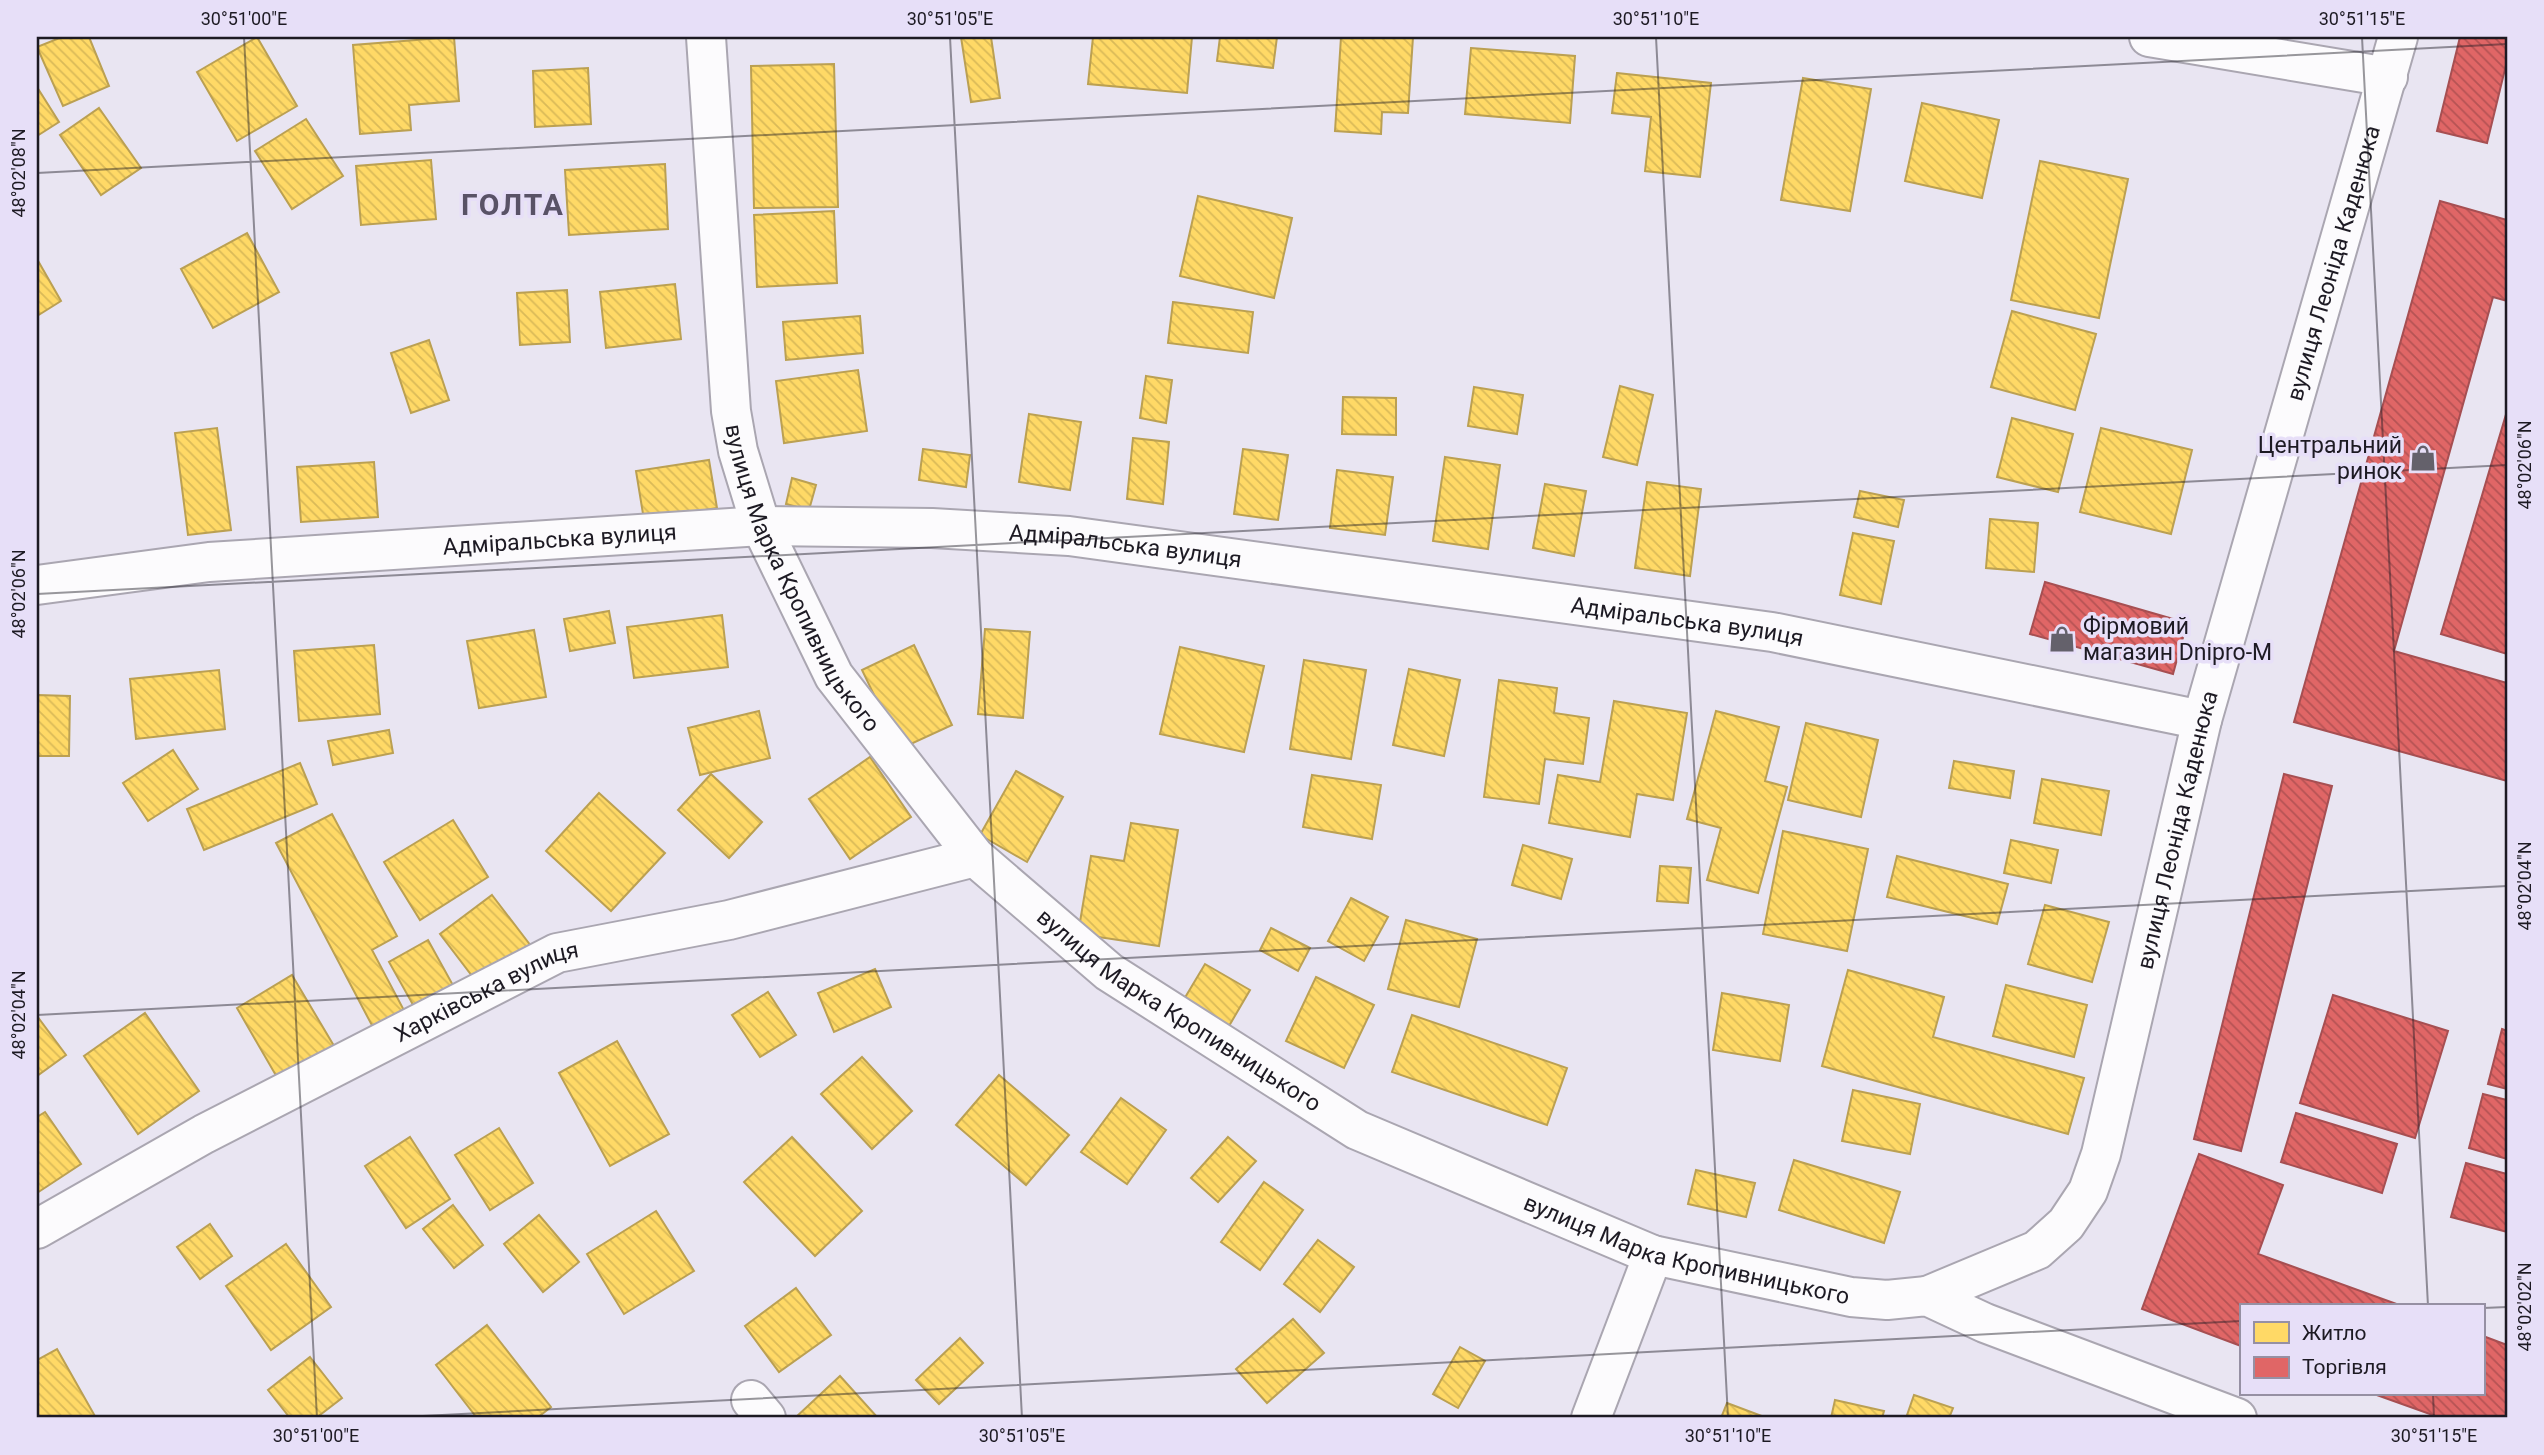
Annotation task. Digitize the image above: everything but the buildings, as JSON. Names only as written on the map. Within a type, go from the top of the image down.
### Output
[{"type":"street","name":"вулиця Марка Кропивницького","points":[[706,37],[731,411],[738,451],[761,526],[834,676],[975,857],[1109,972],[1357,1130],[1653,1255],[1847,1297],[1887,1300],[1927,1296]]},
{"type":"street","points":[[2150,37],[2388,77]]},
{"type":"street","name":"вулиця Леоніда Каденюка","points":[[1927,1296],[2037,1250],[2066,1224],[2088,1191],[2101,1154],[2202,720],[2398,37]]},
{"type":"street","name":"Адміральська вулиця","points":[[37,585],[209,562],[761,526],[932,528],[1069,536],[1772,632],[2202,720]]},
{"type":"street","name":"Харківська вулиця","points":[[37,1229],[204,1134],[557,953],[729,920],[975,857]]},
{"type":"street","points":[[1591,1418],[1653,1255]]},
{"type":"street","points":[[1927,1296],[1985,1323],[2237,1418]]},
{"type":"place","name":"Центральний ринок","points":[[2423,458]]},
{"type":"place","name":"Фірмовий магазин Dnipro-M","points":[[2062,639]]},
{"type":"district","name":"ГОЛТА","points":[[513,204]]}]
